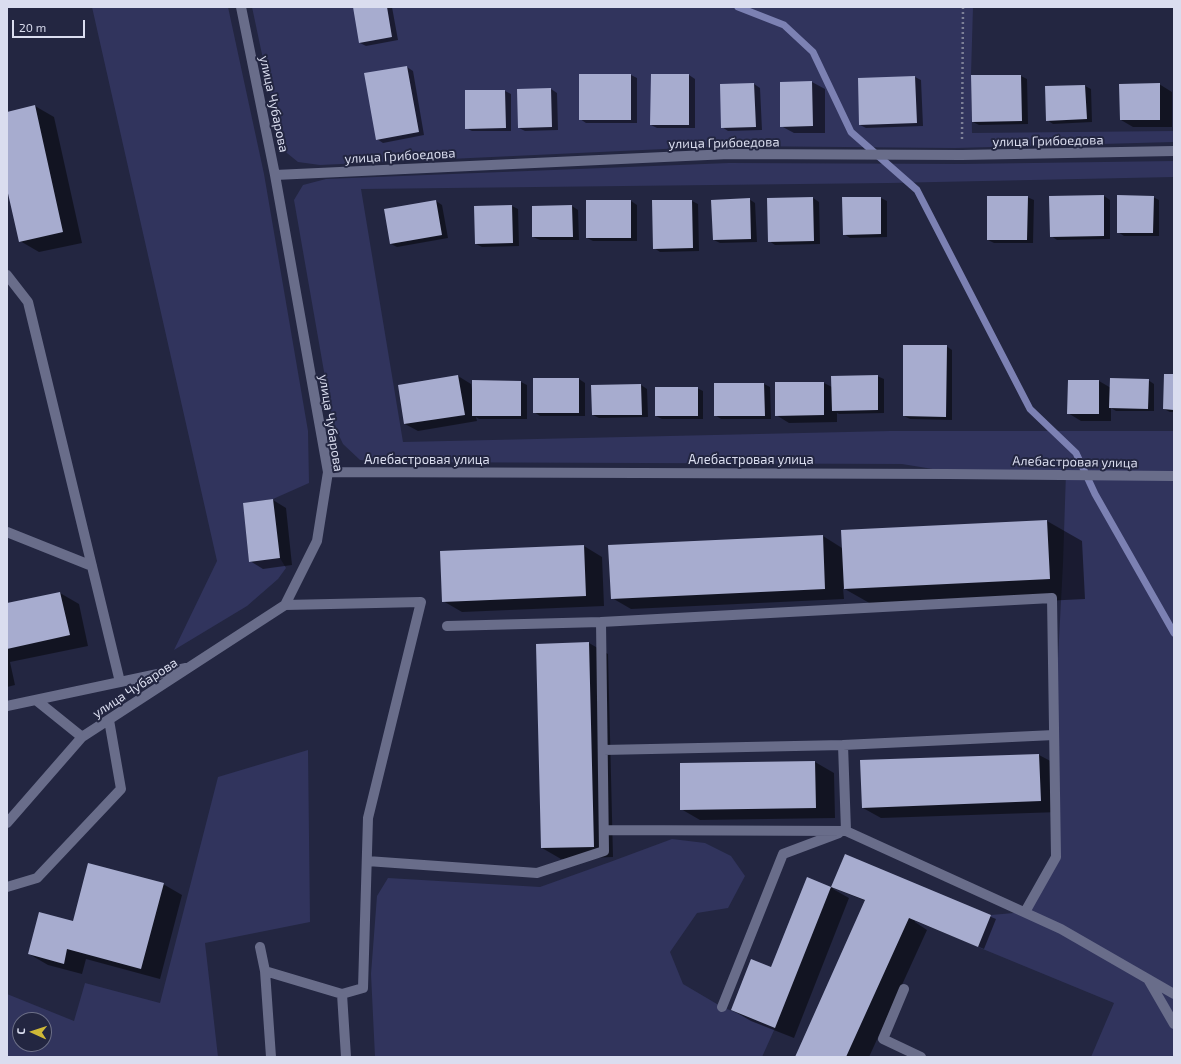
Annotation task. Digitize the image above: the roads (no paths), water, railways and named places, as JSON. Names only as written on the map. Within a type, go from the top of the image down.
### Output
[{"type":"street","name":"улица Чубарова","points":[[7,823],[82,737],[286,605],[318,541],[328,472],[275,175],[241,7]]},
{"type":"street","name":"улица Грибоедова","points":[[275,175],[729,154],[962,155],[1174,151]]},
{"type":"street","points":[[7,275],[28,302],[120,682]]},
{"type":"street","name":"Алебастровая улица","points":[[328,472],[1174,476]]},
{"type":"street","points":[[7,532],[92,566]]},
{"type":"street","points":[[447,626],[601,622],[1052,598],[1056,857],[1025,912]]},
{"type":"street","points":[[265,971],[342,994],[363,988],[368,818],[421,602],[286,605]]},
{"type":"street","points":[[366,861],[537,873],[604,851],[601,622]]},
{"type":"street","points":[[7,706],[192,667]]},
{"type":"street","points":[[36,700],[82,737]]},
{"type":"street","points":[[7,887],[36,878],[121,789],[109,720]]},
{"type":"street","points":[[603,750],[843,745],[1054,734]]},
{"type":"street","points":[[843,745],[846,831]]},
{"type":"street","points":[[604,830],[846,831],[1061,929],[1174,994]]},
{"type":"street","points":[[722,1007],[783,854],[846,831]]},
{"type":"street","points":[[260,947],[265,971],[271,1057]]},
{"type":"street","points":[[1148,979],[1174,1024]]},
{"type":"street","points":[[904,989],[883,1039],[921,1057]]},
{"type":"street","points":[[342,994],[346,1057]]},
{"type":"waterway","points":[[738,7],[784,25],[813,52],[851,132],[917,190],[1030,409],[1076,453],[1095,494],[1174,633]]}]
